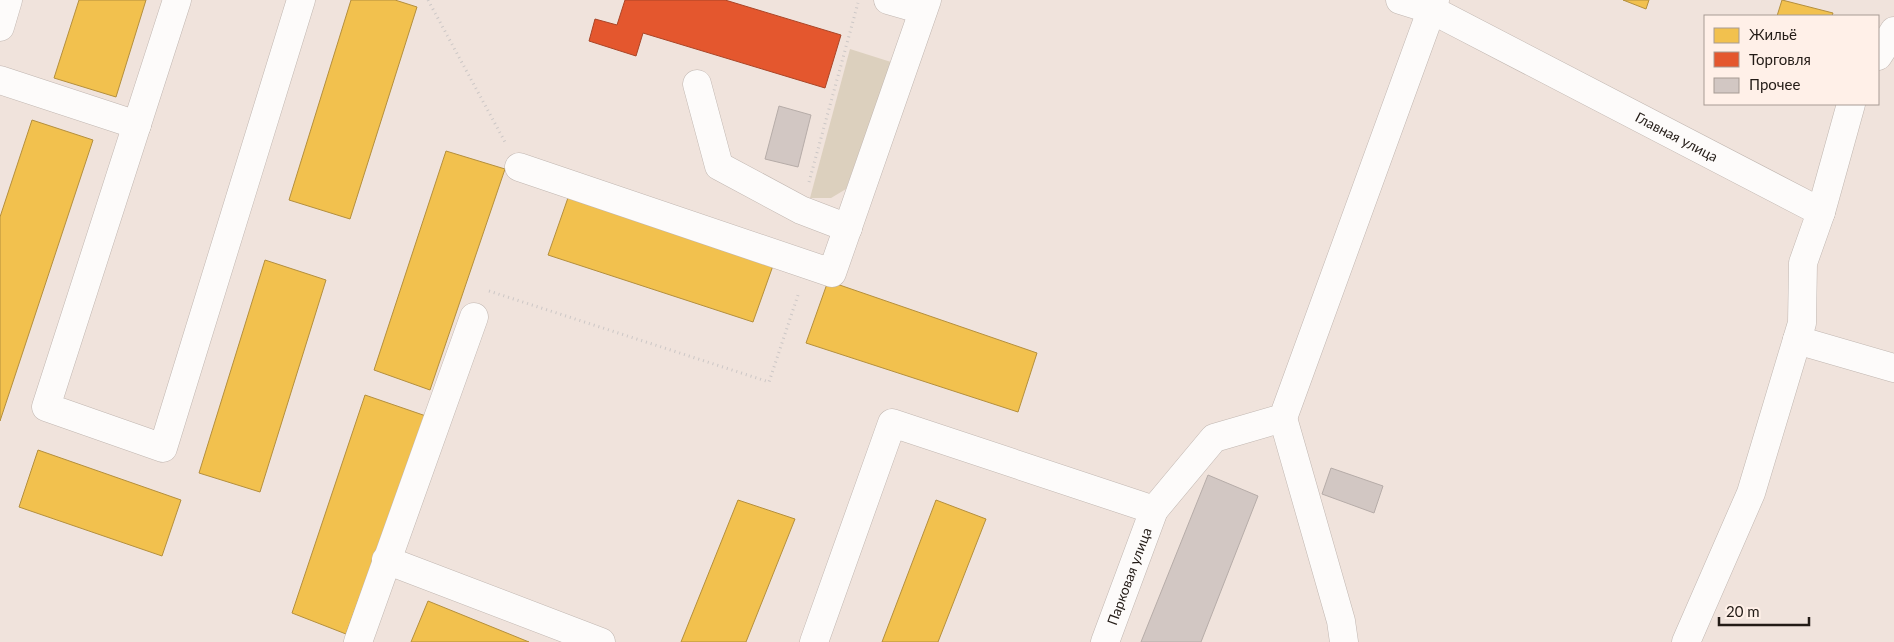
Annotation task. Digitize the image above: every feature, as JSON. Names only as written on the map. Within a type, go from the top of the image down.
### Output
[{"type":"street","points":[[0,27],[8,0]]},
{"type":"street","points":[[177,0],[46,407],[163,448],[301,0]]},
{"type":"street","points":[[518,167],[832,273],[925,5],[888,0]]},
{"type":"street","name":"Главная улица","points":[[1400,0],[1433,5],[1821,212]]},
{"type":"street","points":[[1344,642],[1341,621],[1283,418],[1433,5]]},
{"type":"street","points":[[1879,54],[1894,31]]},
{"type":"street","points":[[0,80],[137,125]]},
{"type":"street","points":[[697,84],[718,166],[801,210],[848,228]]},
{"type":"street","points":[[1686,642],[1751,493],[1802,323],[1804,263],[1821,212],[1851,105]]},
{"type":"street","points":[[358,642],[474,317]]},
{"type":"street","points":[[1797,340],[1894,368]]},
{"type":"street","name":"Парковая улица","points":[[1105,642],[1154,510],[1214,438],[1283,418]]},
{"type":"street","points":[[814,642],[892,423],[1154,510]]},
{"type":"street","points":[[386,560],[602,642]]},
{"type":"path","points":[[428,0],[518,167]]},
{"type":"path","points":[[801,210],[859,0]]},
{"type":"path","points":[[486,290],[769,382],[808,265]]},
{"type":"shaded area","points":[[850,49],[891,62],[846,189],[831,198],[810,198]]},
{"type":"building: Жильё","points":[[79,0],[146,0],[116,97],[54,78]]},
{"type":"building: Жильё","points":[[351,0],[395,0],[417,7],[350,219],[289,200]]},
{"type":"building: Жильё","points":[[1623,0],[1649,0],[1646,9]]},
{"type":"building: Жильё","points":[[1782,0],[1833,13],[1832,15],[1777,15]]},
{"type":"building: Жильё","points":[[32,120],[93,140],[0,421],[0,217]]},
{"type":"building: Жильё","points":[[446,151],[505,169],[430,390],[374,370]]},
{"type":"building: Жильё","points":[[570,192],[775,260],[753,322],[548,255]]},
{"type":"building: Жильё","points":[[265,260],[326,280],[260,492],[199,473]]},
{"type":"building: Жильё","points":[[828,281],[1037,353],[1018,412],[806,343]]},
{"type":"building: Жильё","points":[[365,395],[426,416],[346,634],[292,613]]},
{"type":"building: Жильё","points":[[38,450],[181,500],[162,556],[19,507]]},
{"type":"building: Жильё","points":[[738,500],[795,519],[746,642],[681,642]]},
{"type":"building: Жильё","points":[[936,500],[986,519],[938,642],[882,642]]},
{"type":"building: Жильё","points":[[428,601],[529,642],[411,642]]},
{"type":"building: Торговля","points":[[625,0],[725,0],[841,35],[825,88],[643,33],[636,56],[589,41],[595,19],[617,25]]},
{"type":"building: Прочее","points":[[779,106],[811,115],[798,167],[765,159]]},
{"type":"building: Прочее","points":[[1331,468],[1383,486],[1374,513],[1322,494]]},
{"type":"building: Прочее","points":[[1208,475],[1258,496],[1201,642],[1141,642]]}]
